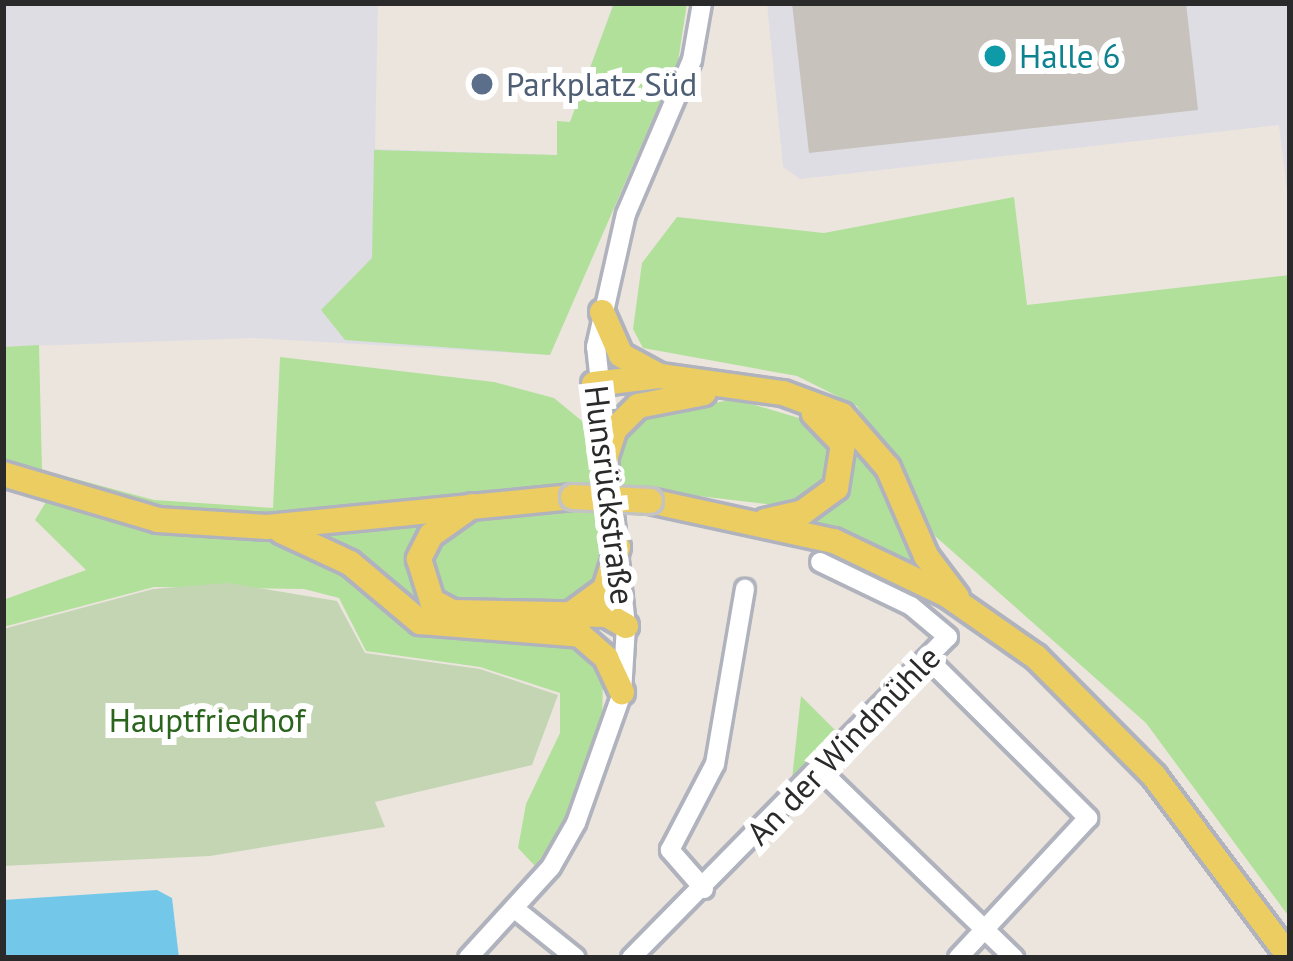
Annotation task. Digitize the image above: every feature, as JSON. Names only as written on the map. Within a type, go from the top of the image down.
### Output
[{"type":"main road","points":[[602,312],[621,355],[660,376]]},
{"type":"main road","points":[[594,389],[660,376],[783,393],[842,416],[888,468],[926,556],[961,605]]},
{"type":"main road","points":[[594,389],[644,403],[718,392],[781,402],[831,424],[844,444],[836,488],[803,512],[765,521]]},
{"type":"main road","points":[[604,462],[615,429],[644,403]]},
{"type":"main road","points":[[3,473],[158,520],[267,527],[479,502],[573,497],[650,501],[765,521],[834,541],[961,605],[1104,718],[1290,958]]},
{"type":"main road","points":[[479,502],[430,535],[419,559],[432,601],[453,613],[576,624],[606,658],[622,693]]},
{"type":"main road","points":[[267,527],[350,563],[420,622],[626,626]]},
{"type":"main road","points":[[576,624],[605,589],[618,547]]},
{"type":"street","name":"Hunsrückstraße","points":[[468,958],[515,909],[576,823],[622,693],[626,626],[594,389],[602,312],[626,214],[692,60],[702,3]]},
{"type":"street","name":"An der Windmühle","points":[[638,957],[928,659],[944,630],[820,562]]},
{"type":"street","points":[[704,890],[670,850],[724,731],[745,589]]},
{"type":"street","points":[[928,659],[1088,818],[958,958]]},
{"type":"street","points":[[819,769],[1013,958]]},
{"type":"street","points":[[515,909],[576,958]]},
{"type":"shaded area","points":[[3,3],[378,3],[375,149],[557,155],[557,121],[570,122],[614,3],[687,3],[678,61],[550,355],[254,338],[3,347]]},
{"type":"shaded area","name":"Halle 6","points":[[767,3],[1290,3],[1290,217],[1279,125],[800,179],[783,167]]},
{"type":"green space","points":[[614,3],[687,3],[678,61],[550,355],[345,340],[321,310],[372,258],[374,150],[557,155],[557,121],[570,122]]},
{"type":"green space","points":[[1014,197],[1027,305],[1290,275],[1290,918],[1146,723],[935,536],[857,406],[797,376],[643,348],[633,329],[642,263],[677,217],[824,233]]},
{"type":"green space","points":[[39,345],[42,470],[154,500],[273,508],[280,357],[494,382],[554,398],[582,421],[594,486],[444,515],[418,588],[575,643],[603,664],[602,738],[566,824],[535,866],[518,848],[526,804],[560,733],[560,693],[480,667],[366,651],[339,598],[304,589],[154,587],[3,627],[3,600],[86,570],[35,520],[52,492],[3,457],[3,347]]},
{"type":"green space","points":[[735,399],[819,424],[836,443],[832,482],[792,507],[614,486],[617,441],[635,418]]},
{"type":"green space","points":[[851,444],[868,445],[938,581],[797,521],[840,501]]},
{"type":"green space","points":[[574,506],[602,510],[605,554],[596,583],[559,608],[463,609],[435,588],[429,549],[455,520]]},
{"type":"green space","name":"Hauptfriedhof","points":[[228,583],[337,601],[365,653],[480,669],[558,695],[532,765],[375,802],[385,827],[210,856],[3,866],[3,629],[153,589]]},
{"type":"green space","points":[[801,696],[839,734],[792,779]]},
{"type":"water","points":[[157,890],[172,898],[179,958],[3,958],[3,900]]},
{"type":"building","name":"Halle 6","points":[[792,3],[1186,3],[1198,110],[809,153]]},
{"type":"place","name":"Halle 6","points":[[995,56]]},
{"type":"place","name":"Parkplatz Süd","points":[[482,84]]}]
